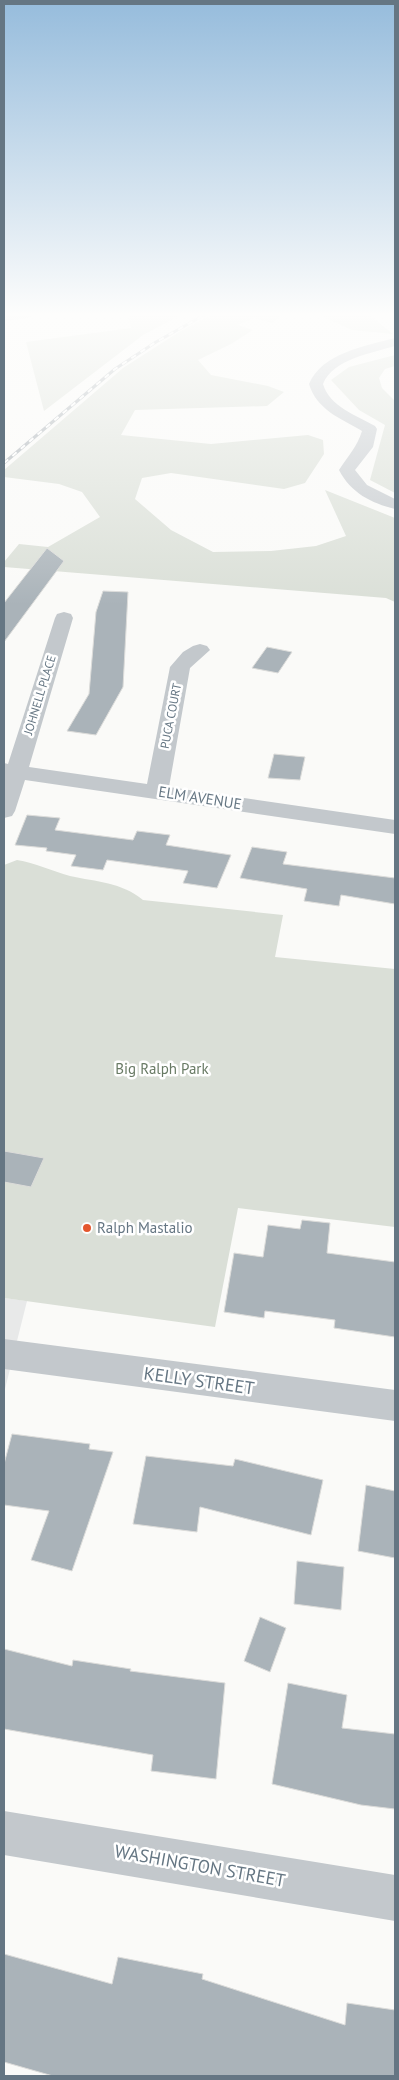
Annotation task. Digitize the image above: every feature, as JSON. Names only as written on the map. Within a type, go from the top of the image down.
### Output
[{"type":"street","points":[[340,411],[370,429],[365,448],[355,457],[347,470],[352,481],[367,493],[395,504]]},
{"type":"street","name":"JOHNELL PLACE","points":[[4,811],[10,771],[64,618]]},
{"type":"street","name":"PUCA COURT","points":[[157,792],[180,667],[190,656],[200,650]]},
{"type":"street","name":"ELM AVENUE","points":[[10,771],[395,826]]},
{"type":"street","name":"KELLY STREET","points":[[4,1354],[395,1406]]},
{"type":"street","name":"WASHINGTON STREET","points":[[4,1833],[395,1898]]},
{"type":"shaded area","points":[[4,1298],[27,1301],[4,1393]]},
{"type":"green space","points":[[73,411],[134,411],[121,435],[211,444],[308,435],[323,440],[324,454],[305,483],[284,489],[171,473],[142,478],[135,499],[171,530],[213,552],[271,551],[316,546],[346,536],[325,490],[395,518],[395,602],[386,598],[4,567],[4,562],[19,544],[48,547],[100,517],[82,492],[59,484],[4,477],[4,470]]},
{"type":"green space","points":[[361,411],[395,411],[395,493],[370,480],[385,425]]},
{"type":"green space","name":"Big Ralph Park","points":[[17,860],[70,876],[117,886],[143,900],[283,915],[275,957],[395,969],[395,1227],[238,1208],[215,1327],[4,1298],[4,865]]},
{"type":"building","points":[[47,548],[64,561],[4,642],[4,603]]},
{"type":"building","points":[[103,591],[128,592],[123,687],[96,735],[67,731],[89,694],[96,612]]},
{"type":"building","points":[[267,647],[292,652],[278,673],[252,668]]},
{"type":"building","points":[[274,754],[305,757],[300,780],[268,778]]},
{"type":"building","points":[[27,815],[60,818],[55,830],[133,840],[137,831],[170,835],[166,845],[231,855],[217,888],[183,883],[188,871],[107,860],[103,870],[71,866],[76,855],[46,851],[47,848],[15,845]]},
{"type":"building","points":[[252,847],[287,852],[283,864],[395,878],[395,904],[341,895],[339,906],[304,901],[307,889],[240,878]]},
{"type":"building","points":[[4,1151],[44,1158],[31,1187],[4,1182]]},
{"type":"building","points":[[302,1220],[330,1223],[327,1253],[395,1262],[395,1337],[334,1328],[335,1320],[265,1311],[264,1318],[224,1312],[234,1253],[263,1257],[268,1225],[300,1229]]},
{"type":"building","points":[[12,1434],[90,1444],[89,1449],[113,1452],[72,1571],[31,1560],[49,1511],[4,1505],[4,1464]]},
{"type":"building","points":[[146,1456],[233,1466],[235,1459],[323,1480],[311,1535],[200,1507],[197,1532],[133,1524]]},
{"type":"building","points":[[366,1485],[395,1491],[395,1558],[358,1551]]},
{"type":"building","points":[[297,1561],[344,1567],[341,1610],[294,1604]]},
{"type":"building","points":[[260,1617],[286,1628],[270,1672],[244,1661]]},
{"type":"building","points":[[4,1649],[72,1666],[73,1660],[131,1669],[130,1671],[225,1683],[216,1779],[151,1771],[153,1755],[4,1729]]},
{"type":"building","points":[[288,1683],[347,1695],[342,1728],[395,1734],[395,1809],[361,1805],[272,1784]]},
{"type":"building","points":[[4,1954],[112,1984],[118,1957],[203,1974],[202,1979],[345,2025],[347,2003],[395,2010],[395,2076],[53,2076],[4,2062]]},
{"type":"railway","points":[[4,463],[65,411]]},
{"type":"place","name":"Ralph Mastalio","points":[[87,1228]]}]
